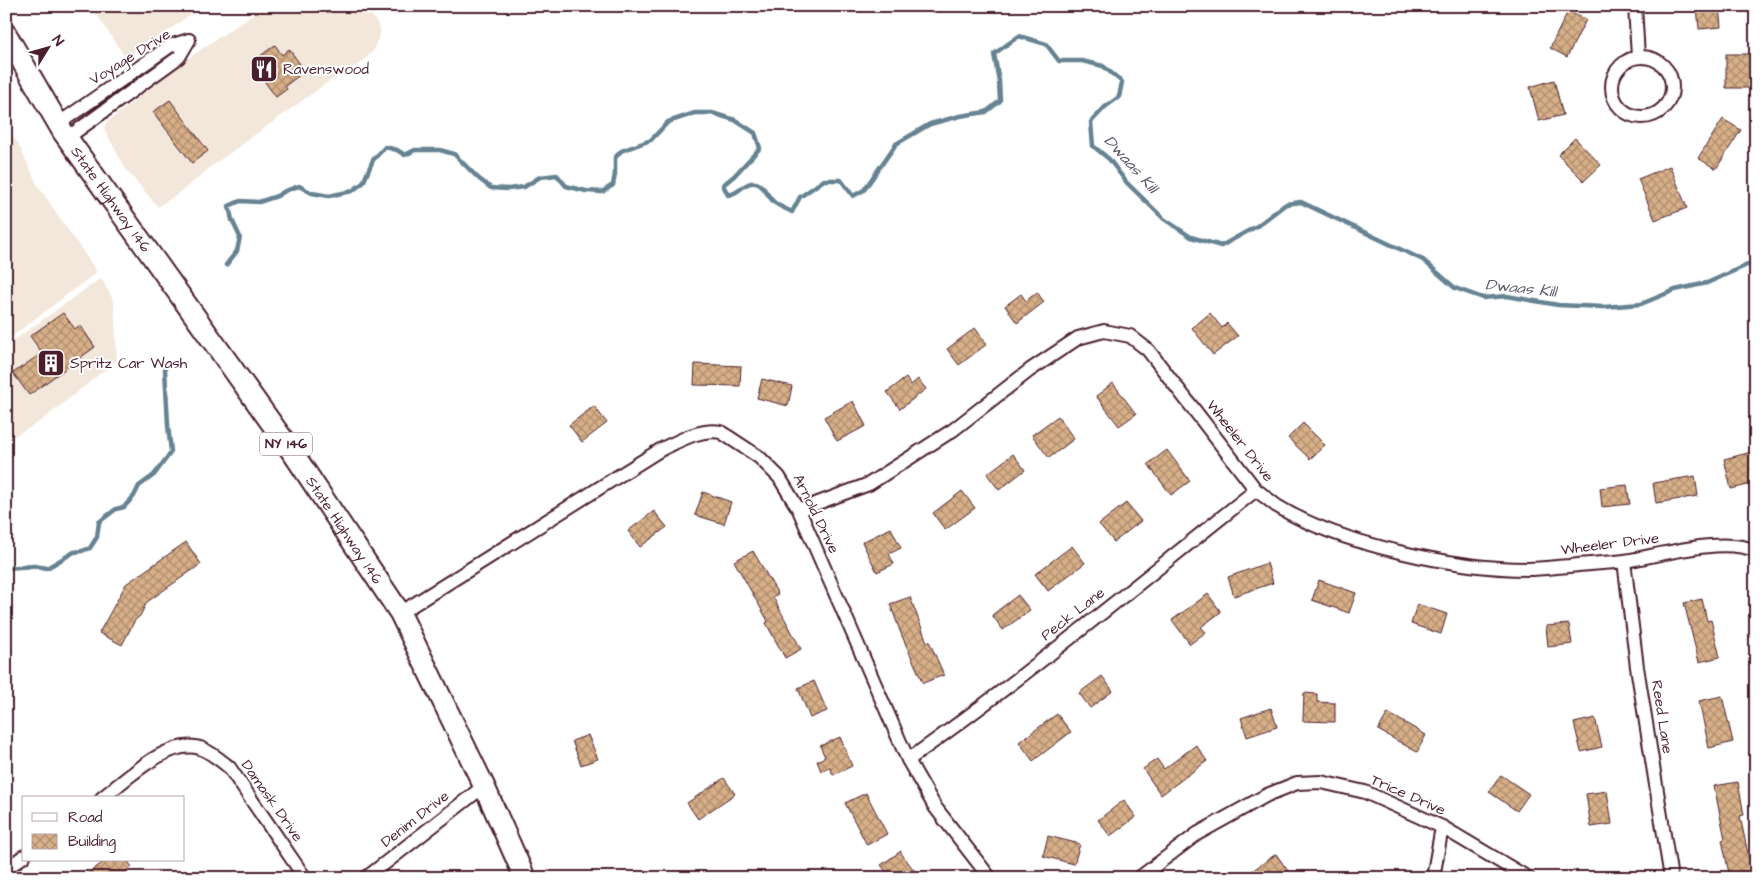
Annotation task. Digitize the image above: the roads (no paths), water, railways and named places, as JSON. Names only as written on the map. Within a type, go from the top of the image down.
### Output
[{"type":"main road","name":"State Highway 146","points":[[6,34],[62,131],[295,456],[400,613],[484,786],[525,878]]},
{"type":"street","points":[[1635,6],[1638,57]]},
{"type":"street","name":"Voyage Drive","points":[[189,40],[179,56],[62,131],[170,46],[189,40]]},
{"type":"street","points":[[1638,57],[1654,59],[1661,64],[1670,77],[1672,86],[1668,102],[1663,108],[1648,116],[1639,117],[1623,110],[1613,96],[1613,79],[1616,71],[1622,64],[1638,57]]},
{"type":"street","name":"Wheeler Drive","points":[[799,510],[869,484],[953,430],[1030,370],[1078,338],[1104,331],[1130,336],[1148,350],[1256,490],[1277,506],[1319,527],[1378,546],[1441,560],[1485,567],[1528,570],[1624,561],[1708,546],[1734,546],[1756,551]]},
{"type":"street","name":"Arnold Drive","points":[[400,613],[660,450],[698,433],[721,432],[759,457],[779,477],[799,510],[908,760],[935,807],[990,878]]},
{"type":"street","name":"Peck Lane","points":[[908,760],[1069,639],[1256,490]]},
{"type":"street","name":"Reed Lane","points":[[1624,561],[1637,667],[1671,878]]},
{"type":"street","name":"Damask Drive","points":[[105,796],[158,756],[170,750],[184,747],[199,748],[216,756],[229,767],[305,878]]},
{"type":"street","name":"Trice Drive","points":[[1139,878],[1197,834],[1267,795],[1297,783],[1321,782],[1365,792],[1442,827],[1528,878]]},
{"type":"street","name":"Denim Drive","points":[[366,878],[484,786]]},
{"type":"street","points":[[1433,878],[1442,827]]},
{"type":"street","points":[[6,869],[22,857]]},
{"type":"waterway","name":"Dwaas Kill","points":[[226,265],[237,251],[240,237],[232,220],[229,206],[240,201],[259,202],[299,186],[312,193],[329,196],[352,191],[363,183],[373,160],[385,147],[397,150],[405,155],[415,150],[440,150],[454,154],[491,188],[508,189],[524,187],[540,177],[557,175],[566,186],[586,191],[602,192],[613,185],[615,158],[621,151],[651,140],[668,122],[695,113],[712,113],[735,120],[755,133],[760,148],[723,185],[728,195],[735,193],[748,184],[757,183],[775,203],[792,212],[800,197],[824,180],[841,180],[853,196],[864,190],[896,144],[930,124],[960,116],[986,112],[1000,101],[999,81],[994,54],[1019,36],[1046,44],[1059,61],[1082,61],[1103,66],[1122,82],[1119,97],[1105,107],[1091,122],[1093,146],[1109,159],[1127,183],[1164,219],[1191,237],[1221,246],[1257,226],[1286,204],[1301,202],[1423,260],[1455,288],[1483,298],[1507,296],[1558,305],[1604,307],[1641,304],[1675,290],[1707,283],[1756,261]]},
{"type":"waterway","name":"Dwaas Kill","points":[[6,568],[34,566],[47,568],[74,552],[90,548],[97,537],[99,522],[116,509],[124,507],[134,496],[139,486],[154,475],[171,452],[165,369]]},
{"type":"place","name":"Ravenswood","points":[[264,69]]},
{"type":"place","name":"Spritz Car Wash","points":[[51,363]]}]
